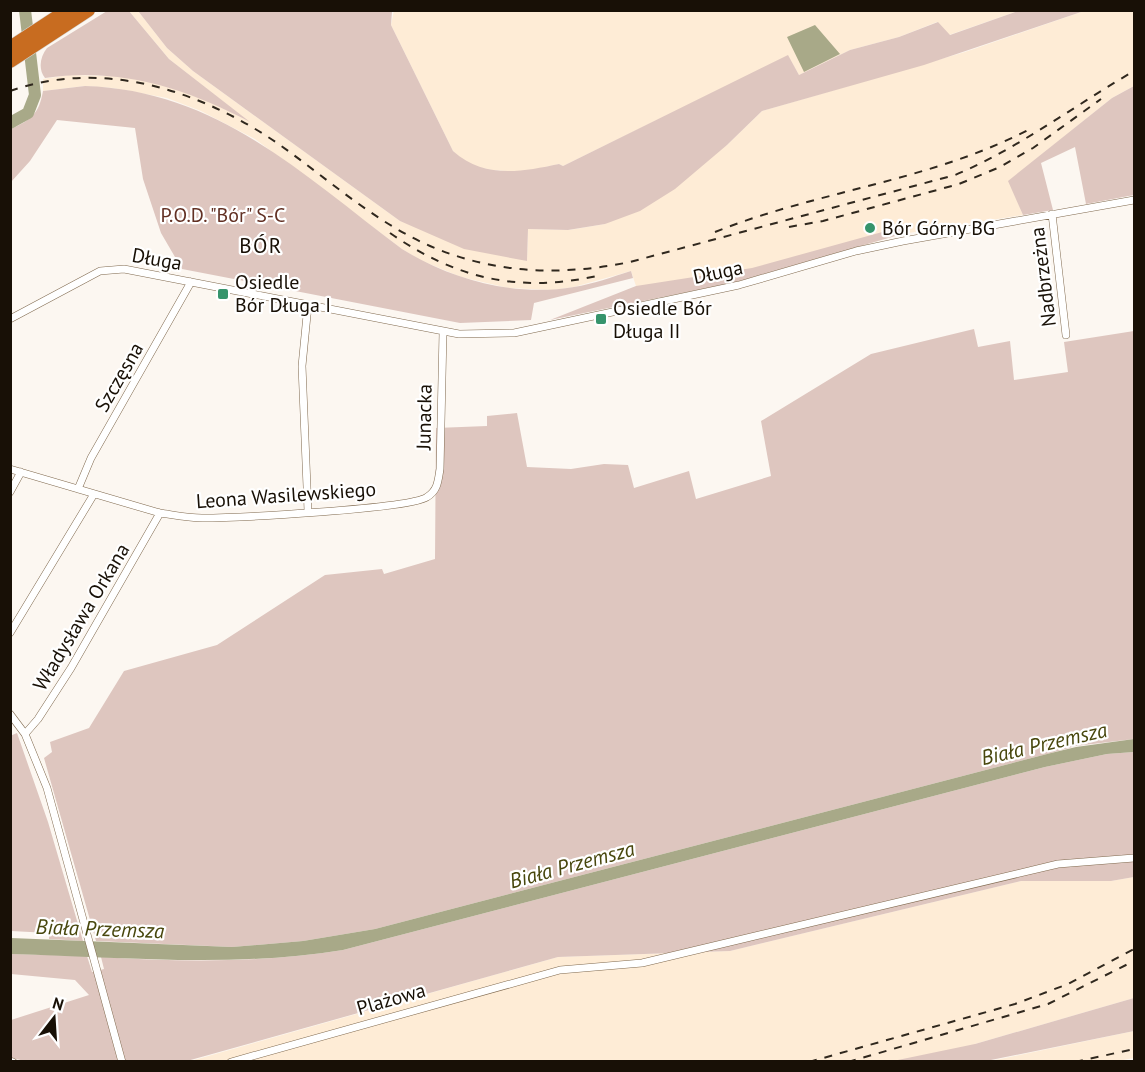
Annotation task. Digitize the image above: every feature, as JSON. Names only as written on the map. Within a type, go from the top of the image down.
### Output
[{"type":"highway","points":[[10,48],[68,10]]},
{"type":"highway","points":[[10,61],[88,10]]},
{"type":"street","name":"Długa","points":[[10,319],[100,271],[124,269],[443,332],[488,335],[514,333],[739,285],[856,251],[1134,200]]},
{"type":"street","name":"Nadbrzeżna","points":[[1052,214],[1066,335]]},
{"type":"street","name":"Szczęsna","points":[[78,489],[91,458],[191,282]]},
{"type":"street","points":[[308,305],[302,366],[308,511]]},
{"type":"street","name":"Junacka","points":[[426,498],[438,487],[440,469],[443,332]]},
{"type":"street","name":"Leona Wasilewskiego","points":[[10,469],[160,513],[201,518],[407,503],[426,498]]},
{"type":"street","points":[[10,492],[21,472]]},
{"type":"street","points":[[10,633],[94,494]]},
{"type":"street","name":"Władysława Orkana","points":[[25,734],[38,719],[71,668],[160,513]]},
{"type":"street","points":[[10,714],[25,734],[47,788],[122,1062]]},
{"type":"street","name":"Plażowa","points":[[231,1062],[560,970],[642,963],[1037,868],[1058,864],[1134,858]]},
{"type":"shaded area","points":[[394,10],[1018,11],[949,35],[937,22],[899,37],[850,50],[799,75],[788,56],[563,166],[559,164],[524,172],[492,170],[468,165],[453,151],[391,25]]},
{"type":"shaded area","points":[[129,11],[138,11],[167,48],[193,71],[400,221],[527,261],[528,229],[569,230],[605,224],[727,145],[762,111],[965,52],[1084,11],[1134,11],[1134,86],[1112,98],[1009,181],[1023,215],[902,234],[736,282],[641,301],[631,271],[574,287],[552,290],[508,288],[461,277],[420,260],[402,249],[255,139],[201,111],[167,98],[113,88],[85,86],[43,91],[43,79],[68,75],[123,76],[154,82],[196,95],[245,119],[169,59]]},
{"type":"shaded area","points":[[815,25],[840,54],[804,72],[787,37]]},
{"type":"shaded area","points":[[1134,739],[1134,752],[1107,754],[1045,767],[343,950],[260,959],[219,960],[11,954],[11,938],[232,947],[303,941],[375,929],[1051,753]]},
{"type":"shaded area","points":[[1134,877],[1134,998],[975,1044],[978,1061],[187,1062],[558,957],[730,951],[1021,881],[1111,881]]},
{"type":"shaded area","points":[[1134,1031],[1134,1058],[1112,1062],[986,1062]]},
{"type":"green space","points":[[107,11],[129,11],[169,59],[250,122],[201,99],[151,83],[100,75],[45,78],[41,71],[41,63],[47,48]]},
{"type":"green space","points":[[138,11],[392,11],[391,25],[453,151],[477,166],[490,170],[517,171],[559,164],[563,166],[788,55],[799,75],[850,50],[899,37],[938,22],[950,35],[1018,11],[1084,11],[924,65],[762,111],[727,145],[675,189],[640,211],[605,224],[568,230],[528,229],[527,261],[464,249],[400,221],[193,71],[167,48]]},
{"type":"green space","name":"P.O.D. \"Bór\" S-C","points":[[85,86],[132,91],[176,103],[217,120],[256,141],[293,166],[402,249],[421,260],[463,277],[507,288],[529,290],[581,286],[631,271],[633,278],[534,303],[531,320],[460,323],[182,269],[161,233],[143,179],[135,128],[57,120],[30,161],[11,182],[11,129],[33,115],[43,91]]},
{"type":"green space","points":[[1134,86],[1134,195],[1086,204],[1075,147],[1041,163],[1053,210],[1023,215],[1008,181],[1112,98]]},
{"type":"green space","points":[[904,226],[902,234],[736,282],[550,320],[636,286],[752,268]]},
{"type":"green space","points":[[974,329],[978,347],[1010,341],[1014,380],[1068,372],[1064,342],[1134,331],[1134,739],[1076,746],[375,929],[303,941],[232,947],[96,941],[44,758],[52,752],[50,742],[89,728],[124,671],[217,645],[325,575],[382,569],[384,574],[435,559],[436,428],[487,426],[487,416],[517,413],[527,467],[571,469],[604,464],[628,465],[634,488],[689,471],[696,499],[771,476],[761,421],[871,354]]},
{"type":"green space","points":[[17,733],[48,822],[83,941],[49,939],[49,933],[11,931],[10,736]]},
{"type":"green space","points":[[1134,752],[1134,877],[1111,881],[1021,881],[730,951],[558,957],[187,1061],[30,1062],[11,1058],[11,1020],[89,995],[75,980],[11,974],[11,954],[87,956],[92,972],[104,969],[101,957],[222,960],[283,957],[343,950],[1045,767],[1107,754]]},
{"type":"green space","points":[[1134,998],[1134,1031],[986,1061],[893,1061],[975,1044]]},
{"type":"waterway","points":[[10,123],[28,113],[35,95],[25,10]]},
{"type":"railway","points":[[10,91],[45,82],[81,78],[116,79],[151,85],[185,95],[250,126],[280,145],[371,213],[430,246],[454,255],[504,267],[554,270],[630,262],[955,175],[1002,152],[1134,71]]},
{"type":"railway","points":[[789,227],[823,221],[959,184],[1000,167],[1033,148],[1101,99]]},
{"type":"railway","points":[[715,232],[793,206],[952,162],[1028,130]]},
{"type":"railway","points":[[390,233],[439,262],[489,278],[541,283],[597,276]]},
{"type":"railway","points":[[809,1062],[1015,1004],[1068,984],[1134,949]]},
{"type":"railway","points":[[848,1062],[1048,1004],[1134,961]]},
{"type":"railway","points":[[1075,1062],[1134,1049]]},
{"type":"place","name":"Bór Górny BG","points":[[870,228]]},
{"type":"place","name":"Osiedle Bór Długa I","points":[[223,294]]},
{"type":"place","name":"Osiedle Bór Długa II","points":[[601,319]]},
{"type":"district","name":"BÓR","points":[[261,246]]},
{"type":"water label","name":"Biała Przemsza","points":[[1044,744]]},
{"type":"water label","name":"Biała Przemsza","points":[[572,865]]},
{"type":"water label","name":"Biała Przemsza","points":[[100,929]]}]
